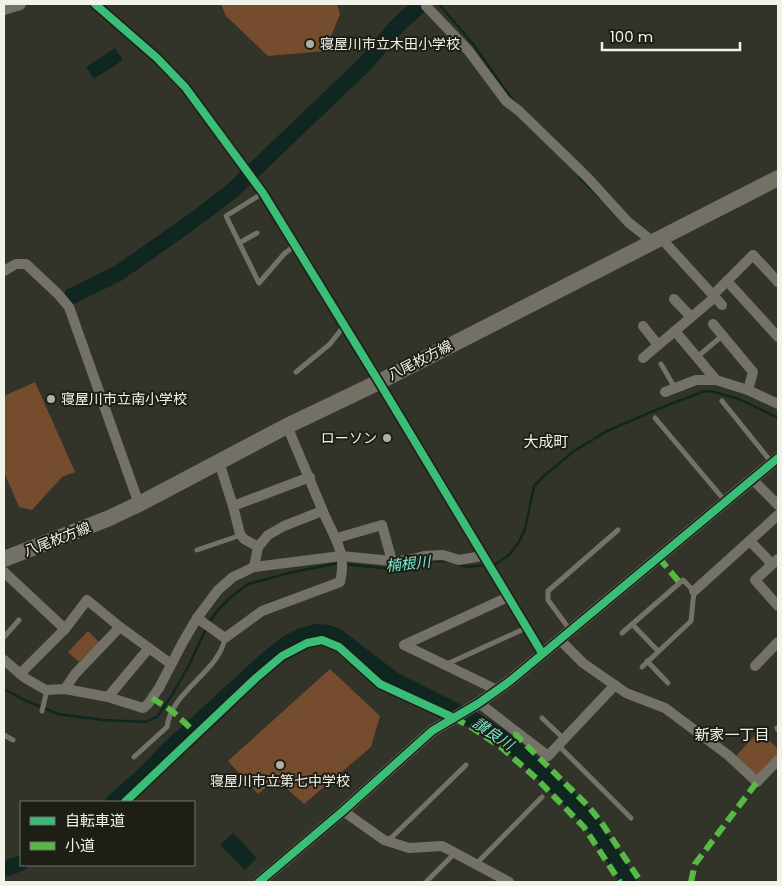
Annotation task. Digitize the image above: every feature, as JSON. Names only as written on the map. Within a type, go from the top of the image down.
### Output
[{"type":"main road","name":"八尾枚方線","points":[[4,559],[107,519],[139,504],[287,426],[379,382],[778,178]]},
{"type":"street","points":[[4,9],[20,4]]},
{"type":"street","points":[[95,4],[156,58],[185,87],[250,174],[379,382],[542,653]]},
{"type":"street","points":[[426,6],[468,50],[506,101],[519,110],[628,222],[656,239],[717,299]]},
{"type":"street","points":[[643,358],[717,299],[727,281],[753,255],[778,282]]},
{"type":"street","points":[[4,271],[16,264],[26,264],[69,307],[139,504]]},
{"type":"street","points":[[727,281],[778,337]]},
{"type":"street","points":[[674,299],[691,318]]},
{"type":"street","points":[[713,324],[753,372],[748,390]]},
{"type":"street","points":[[643,326],[658,345]]},
{"type":"street","points":[[676,331],[716,380]]},
{"type":"street","points":[[670,390],[696,380],[716,380],[748,390],[778,404]]},
{"type":"street","points":[[203,623],[225,638],[262,611],[340,582],[342,562],[337,538],[322,511],[310,477],[287,426]]},
{"type":"street","points":[[258,882],[343,811],[432,731],[479,704],[571,632],[775,460]]},
{"type":"street","points":[[218,462],[241,535],[244,539],[258,547]]},
{"type":"street","points":[[233,506],[310,477]]},
{"type":"street","points":[[753,480],[778,505]]},
{"type":"street","points":[[254,567],[258,547],[268,535],[284,526],[322,511]]},
{"type":"street","points":[[694,591],[778,515]]},
{"type":"street","points":[[337,538],[382,525],[392,561]]},
{"type":"street","points":[[750,541],[775,561],[755,580],[778,606]]},
{"type":"street","points":[[4,660],[46,693],[65,689],[143,708],[159,688],[171,664],[203,623],[218,590],[233,577],[254,567],[392,561],[443,555],[459,560],[484,558]]},
{"type":"street","points":[[4,572],[65,629]]},
{"type":"street","points":[[497,690],[404,645],[508,598]]},
{"type":"street","points":[[20,674],[65,629],[87,600],[171,664]]},
{"type":"street","points":[[65,689],[76,674],[120,627]]},
{"type":"street","points":[[560,640],[583,663],[626,693],[665,708],[728,756],[757,782],[778,760]]},
{"type":"street","points":[[755,666],[778,642]]},
{"type":"street","points":[[108,698],[149,648]]},
{"type":"street","points":[[479,704],[548,756],[615,685]]},
{"type":"street","points":[[343,811],[384,840],[409,848],[442,846],[502,880]]},
{"type":"lane","points":[[263,193],[226,216],[259,284],[284,254],[294,246]]},
{"type":"lane","points":[[239,243],[257,233]]},
{"type":"lane","points":[[296,372],[330,344],[344,326]]},
{"type":"lane","points":[[697,357],[723,336]]},
{"type":"lane","points":[[661,364],[670,390]]},
{"type":"lane","points":[[722,401],[775,460]]},
{"type":"lane","points":[[655,418],[726,502]]},
{"type":"lane","points":[[571,632],[548,600],[548,591],[618,530]]},
{"type":"lane","points":[[197,550],[241,535]]},
{"type":"lane","points":[[622,633],[683,580],[694,591],[691,621],[642,667]]},
{"type":"lane","points":[[4,637],[19,620]]},
{"type":"lane","points":[[632,624],[658,652]]},
{"type":"lane","points":[[445,665],[526,628]]},
{"type":"lane","points":[[134,757],[167,727],[168,717],[174,707],[207,669],[224,644],[225,638]]},
{"type":"lane","points":[[647,661],[668,683]]},
{"type":"lane","points":[[42,711],[46,693]]},
{"type":"lane","points":[[542,718],[561,742],[631,818]]},
{"type":"lane","points":[[4,735],[13,740]]},
{"type":"lane","points":[[388,841],[466,765]]},
{"type":"lane","points":[[476,864],[542,797]]},
{"type":"lane","points":[[426,882],[455,853]]},
{"type":"shaded area","points":[[221,4],[337,4],[340,14],[325,51],[268,56],[226,16]]},
{"type":"shaded area","points":[[35,382],[75,472],[62,477],[32,510],[19,507],[4,472],[4,396]]},
{"type":"shaded area","points":[[88,631],[99,642],[79,662],[68,652]]},
{"type":"shaded area","points":[[330,669],[380,716],[371,747],[304,804],[276,779],[258,794],[228,761]]},
{"type":"shaded area","points":[[759,731],[778,749],[778,756],[758,778],[735,757]]},
{"type":"water","points":[[115,48],[123,60],[94,79],[86,67]]},
{"type":"water","points":[[233,833],[257,858],[245,870],[220,845]]},
{"type":"waterway","points":[[72,296],[117,274],[232,191],[367,62],[395,28],[421,4]]},
{"type":"waterway","points":[[439,4],[473,44],[513,101]]},
{"type":"waterway","points":[[579,177],[600,198]]},
{"type":"waterway","name":"楠根川","points":[[492,565],[509,555],[519,542],[525,529],[534,486],[574,451],[607,431],[663,407],[702,392],[711,391],[739,399],[778,418]]},
{"type":"waterway","name":"楠根川","points":[[430,561],[447,561]]},
{"type":"waterway","name":"楠根川","points":[[208,624],[217,611],[248,584],[293,572],[339,563]]},
{"type":"waterway","name":"楠根川","points":[[344,564],[392,569],[408,565]]},
{"type":"waterway","name":"楠根川","points":[[457,564],[467,567],[486,565]]},
{"type":"waterway","name":"楠根川","points":[[4,689],[24,700],[58,714],[103,720],[145,722],[157,717],[172,695],[206,629]]},
{"type":"waterway","name":"讃良川","points":[[114,801],[265,661],[286,644],[302,636],[317,632],[329,633],[338,637],[394,680],[477,722],[518,751],[591,821],[629,882]]},
{"type":"waterway","name":"讃良川","points":[[4,869],[20,863]]},
{"type":"marked path","points":[[659,558],[680,583]]},
{"type":"marked path","points":[[152,698],[172,711],[198,735]]},
{"type":"marked path","points":[[454,718],[502,748],[536,778],[584,827],[620,882]]},
{"type":"marked path","points":[[517,732],[516,735],[588,806],[601,822],[641,882]]},
{"type":"marked path","points":[[691,882],[695,864],[757,782]]},
{"type":"cycle path","points":[[95,4],[157,58],[185,87],[263,193],[542,653]]},
{"type":"cycle path","points":[[259,882],[343,811],[432,731],[479,703],[510,681],[778,458]]},
{"type":"cycle path","points":[[126,801],[256,678],[282,656],[307,643],[322,640],[339,647],[380,684],[454,718]]},
{"type":"place","name":"寝屋川市立木田小学校","points":[[310,44]]},
{"type":"place","name":"寝屋川市立南小学校","points":[[51,399]]},
{"type":"place","name":"ローソン","points":[[387,438]]},
{"type":"place","name":"寝屋川市立第七中学校","points":[[280,765]]},
{"type":"district","name":"大成町","points":[[546,442]]},
{"type":"district","name":"新家一丁目","points":[[732,735]]}]
